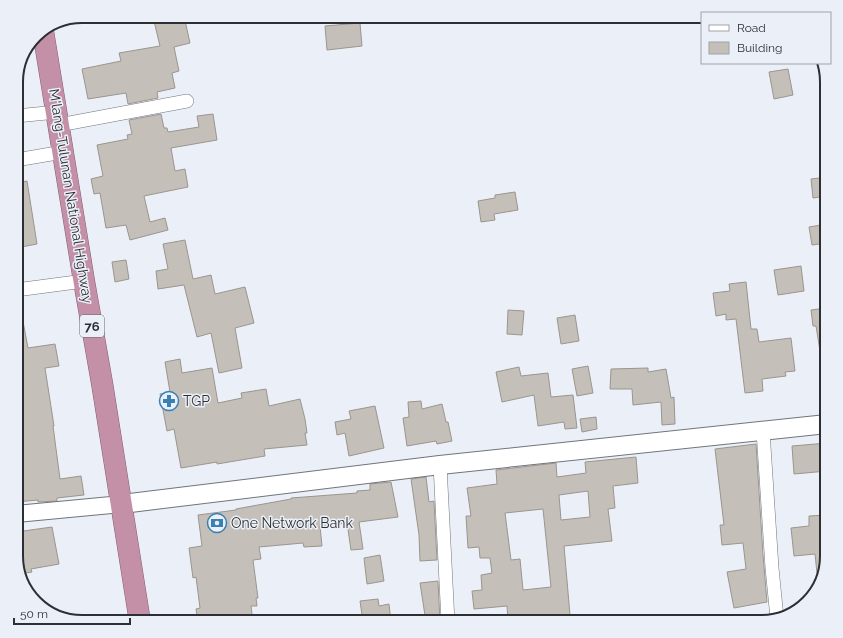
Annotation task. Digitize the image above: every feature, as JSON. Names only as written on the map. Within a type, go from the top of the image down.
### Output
[{"type":"highway","name":"M'lang-Tulunan National Highway","points":[[44,37],[122,504],[139,615]]},
{"type":"main road","points":[[122,504],[440,465],[820,425]]},
{"type":"street","points":[[23,116],[58,118],[187,101]]},
{"type":"street","points":[[23,159],[63,152]]},
{"type":"street","points":[[23,289],[84,281]]},
{"type":"street","points":[[763,431],[776,613]]},
{"type":"street","points":[[440,465],[448,615]]},
{"type":"street","points":[[23,513],[122,504]]},
{"type":"building","points":[[154,23],[186,23],[190,43],[174,47],[179,71],[172,73],[175,88],[157,92],[158,98],[128,104],[126,93],[88,99],[82,69],[121,61],[119,53],[160,46]]},
{"type":"building","points":[[360,23],[362,46],[327,50],[325,26]]},
{"type":"building","points":[[788,69],[793,95],[774,99],[769,72]]},
{"type":"building","points":[[161,114],[164,128],[167,128],[168,132],[199,127],[197,116],[213,114],[217,140],[171,148],[175,171],[185,169],[188,187],[144,196],[150,222],[165,218],[168,230],[130,240],[126,225],[106,228],[100,193],[94,194],[91,179],[103,176],[97,145],[128,139],[127,135],[132,134],[129,120]]},
{"type":"building","points":[[820,178],[820,197],[813,198],[811,179]]},
{"type":"building","points":[[27,181],[37,244],[23,247],[23,182]]},
{"type":"building","points":[[515,192],[518,210],[494,214],[495,220],[481,222],[478,201],[495,198],[495,195]]},
{"type":"building","points":[[820,225],[820,244],[812,245],[809,227]]},
{"type":"building","points":[[185,240],[193,279],[211,275],[215,294],[245,287],[254,323],[235,328],[242,368],[219,373],[211,333],[197,337],[184,285],[158,289],[156,271],[168,269],[163,244]]},
{"type":"building","points":[[126,260],[129,279],[115,282],[112,262]]},
{"type":"building","points":[[801,266],[804,291],[778,295],[774,270]]},
{"type":"building","points":[[746,282],[751,329],[757,329],[759,342],[791,338],[795,371],[785,372],[786,376],[762,379],[763,391],[745,393],[736,319],[726,320],[726,314],[716,316],[713,293],[730,291],[729,284]]},
{"type":"building","points":[[820,309],[820,351],[816,326],[813,326],[811,310]]},
{"type":"building","points":[[508,310],[524,311],[522,335],[507,334]]},
{"type":"building","points":[[575,315],[579,341],[561,344],[557,318]]},
{"type":"building","points":[[23,321],[28,348],[55,344],[59,366],[45,368],[60,479],[81,476],[84,495],[57,498],[57,501],[38,502],[38,500],[23,501]]},
{"type":"building","points":[[180,359],[182,373],[212,368],[218,403],[242,398],[241,393],[266,389],[269,406],[300,399],[305,419],[307,445],[264,449],[265,456],[181,468],[174,429],[167,431],[160,394],[170,392],[165,362]]},
{"type":"building","points":[[588,366],[593,393],[577,396],[572,369]]},
{"type":"building","points":[[519,367],[521,376],[548,373],[551,397],[573,395],[577,428],[565,429],[564,422],[538,426],[534,395],[502,402],[496,372]]},
{"type":"building","points":[[648,368],[648,372],[666,369],[671,398],[674,397],[675,424],[662,425],[661,402],[633,405],[632,389],[610,389],[611,369]]},
{"type":"building","points":[[421,401],[422,409],[442,404],[452,441],[437,444],[436,441],[407,446],[403,418],[409,417],[408,402]]},
{"type":"building","points":[[375,406],[384,448],[349,456],[345,433],[337,435],[335,422],[351,419],[349,411]]},
{"type":"building","points":[[596,417],[597,429],[582,432],[580,419]]},
{"type":"building","points":[[756,444],[767,602],[734,608],[727,572],[746,569],[743,543],[722,545],[720,525],[724,525],[715,449]]},
{"type":"building","points":[[820,444],[820,472],[794,474],[792,446]]},
{"type":"building","points":[[636,457],[638,483],[613,486],[615,508],[608,509],[612,541],[564,546],[570,615],[508,615],[507,606],[474,609],[472,591],[482,590],[481,575],[492,573],[490,558],[480,558],[479,547],[468,548],[466,516],[471,516],[467,488],[497,484],[496,470],[556,463],[557,477],[586,473],[585,462]],"holes":[[[588,491],[590,517],[561,520],[559,495]],[[543,509],[551,587],[523,590],[520,559],[511,560],[505,513]]]},
{"type":"building","points":[[426,477],[429,502],[434,501],[437,560],[420,561],[419,535],[411,479]]},
{"type":"building","points":[[391,482],[398,517],[359,522],[363,549],[351,550],[347,523],[320,526],[322,546],[304,547],[303,543],[259,547],[261,559],[253,560],[258,598],[256,598],[257,606],[251,606],[252,615],[197,615],[196,609],[200,608],[196,577],[193,578],[189,548],[202,546],[198,515],[236,510],[291,498],[357,493],[357,491],[370,490],[370,484]]},
{"type":"building","points":[[820,515],[820,556],[817,574],[815,554],[794,556],[791,528],[809,526],[809,516]]},
{"type":"building","points":[[52,527],[59,564],[31,569],[32,572],[26,573],[23,560],[23,531]]},
{"type":"building","points":[[380,555],[384,581],[367,584],[364,558]]},
{"type":"building","points":[[438,581],[440,615],[425,615],[420,583]]},
{"type":"building","points":[[378,599],[379,606],[389,604],[390,615],[362,615],[360,601]]},
{"type":"place","name":"TGP","points":[[169,401]]},
{"type":"place","name":"One Network Bank","points":[[217,523]]}]
